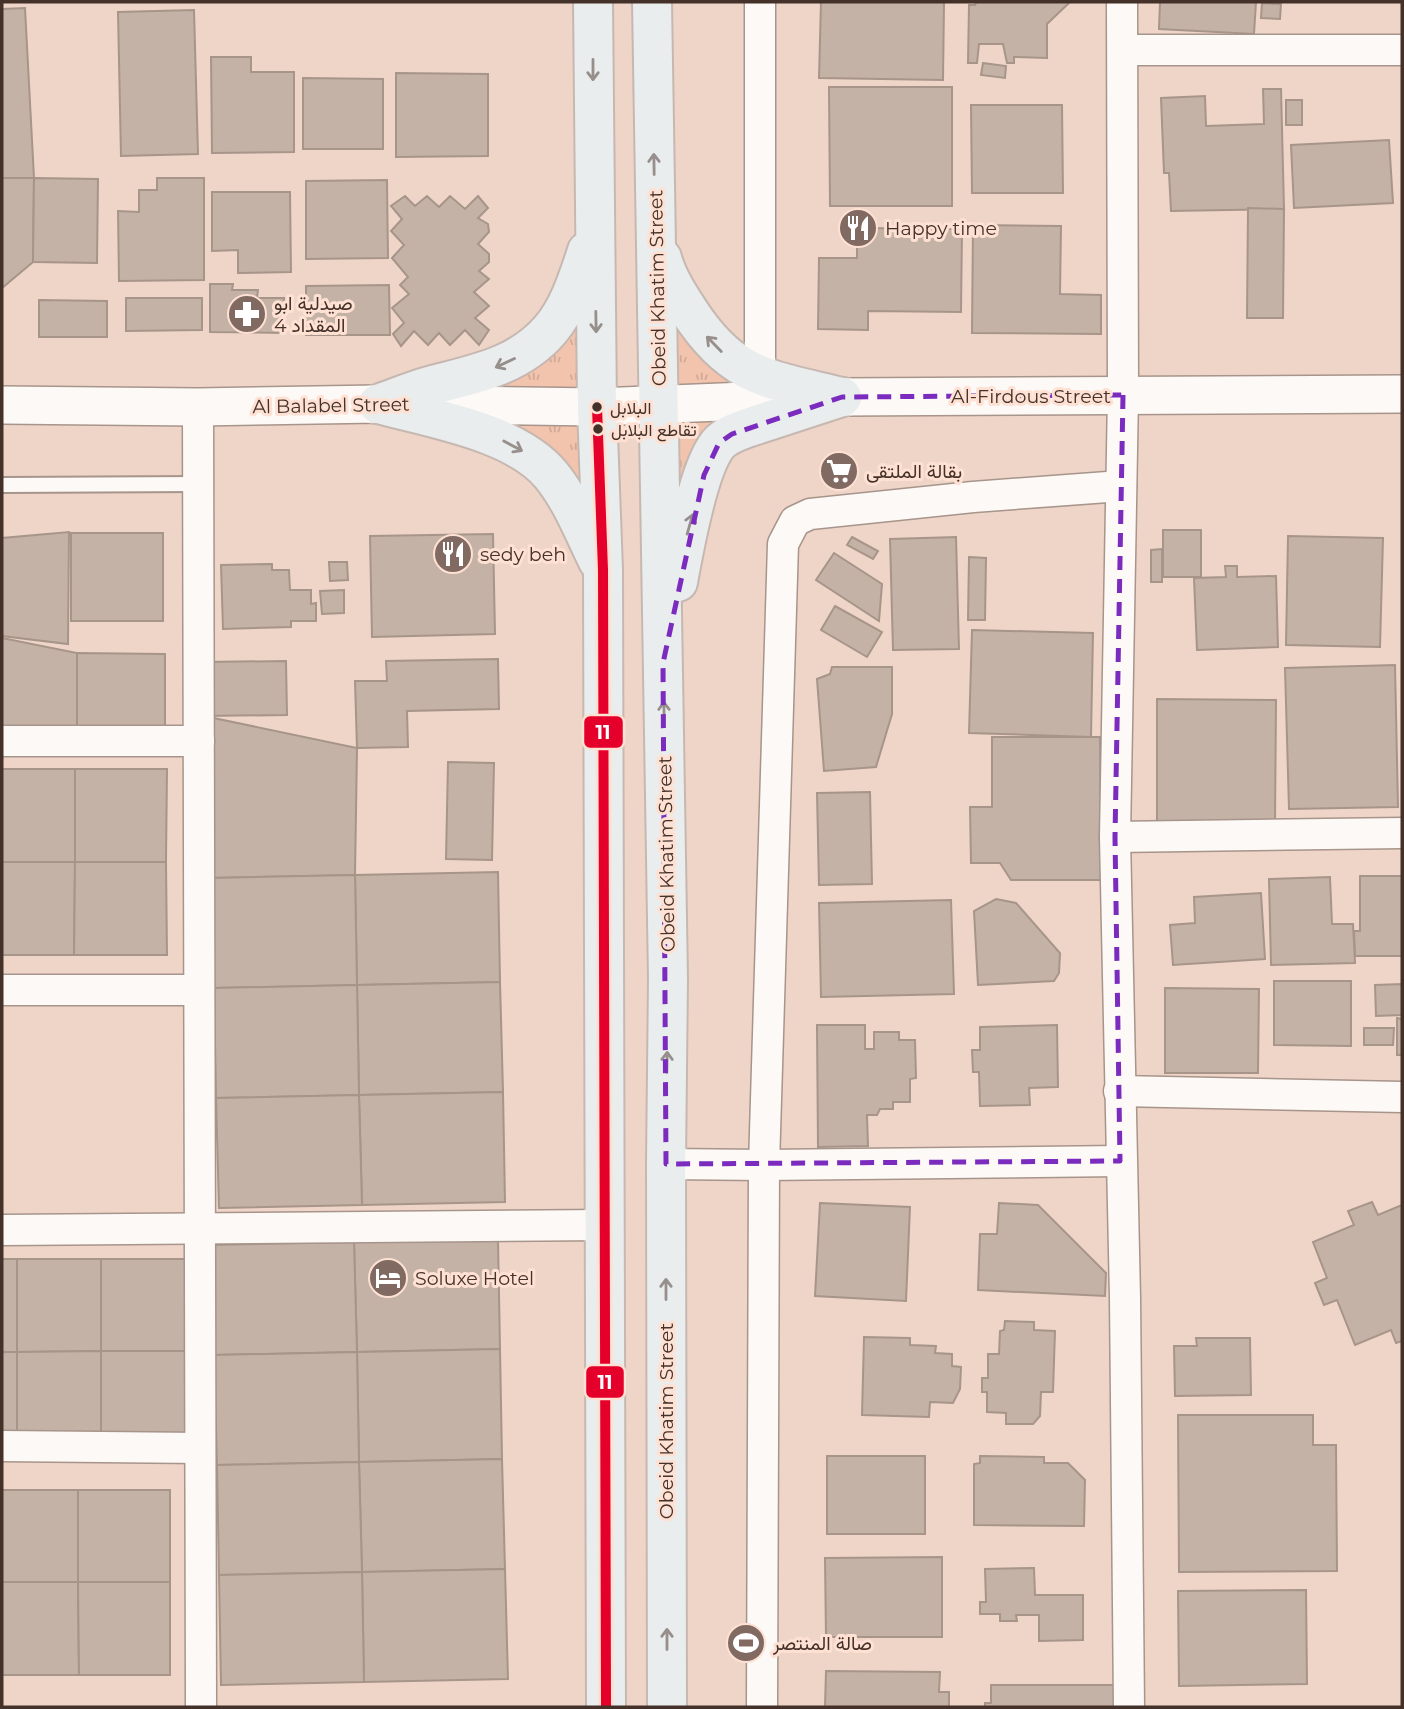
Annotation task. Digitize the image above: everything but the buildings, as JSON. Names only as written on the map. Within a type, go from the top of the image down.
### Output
[{"type":"main road","points":[[593,2],[597,407],[603,570],[606,1707]]},
{"type":"main road","name":"Obeid Khatim Street","points":[[652,2],[668,979],[667,1707]]},
{"type":"main road","points":[[378,404],[427,387],[482,373],[529,351],[551,328],[574,290],[594,231]]},
{"type":"main road","points":[[655,233],[664,267],[676,291],[709,340],[731,360],[760,376],[842,397]]},
{"type":"main road","points":[[663,663],[686,538],[704,475],[711,455],[719,443],[747,428],[842,397]]},
{"type":"main road","points":[[378,404],[505,441],[530,456],[551,475],[603,570]]},
{"type":"street","points":[[760,376],[761,2]]},
{"type":"street","points":[[1122,2],[1122,395],[1115,837],[1125,1298],[1129,1707]]},
{"type":"street","points":[[1124,50],[1402,50]]},
{"type":"street","name":"Al-Firdous Street","points":[[660,404],[842,397],[1402,394]]},
{"type":"street","name":"Al Balabel Street","points":[[2,405],[198,407],[378,404],[597,407],[660,404]]},
{"type":"street","points":[[198,407],[201,1707]]},
{"type":"street","points":[[762,1707],[764,1165],[783,544],[795,520],[810,514],[973,497],[1121,486]]},
{"type":"street","points":[[2,741],[199,741]]},
{"type":"street","points":[[1115,837],[1402,833]]},
{"type":"street","points":[[2,990],[199,990]]},
{"type":"street","points":[[1119,1091],[1402,1097]]},
{"type":"street","points":[[666,1164],[1120,1161]]},
{"type":"street","points":[[2,1230],[605,1225]]},
{"type":"street","points":[[2,1446],[200,1448]]},
{"type":"lane","points":[[2,485],[198,484]]},
{"type":"highlighted area","points":[[1123,395],[1115,837],[1120,1161],[666,1164],[663,663],[704,475],[719,443],[732,434],[842,397]]},
{"type":"green space","points":[[667,295],[764,392],[667,395]]},
{"type":"green space","points":[[584,311],[584,397],[446,398]]},
{"type":"green space","points":[[767,407],[668,514],[667,414]]},
{"type":"green space","points":[[444,411],[584,413],[587,487],[535,437],[526,432]]},
{"type":"transit line","name":"11","points":[[597,407],[603,570],[606,1707]]},
{"type":"place","name":"Happy time","points":[[858,228]]},
{"type":"place","name":"صيدلية ابو المقداد 4","points":[[247,314]]},
{"type":"place","name":"البلابل","points":[[597,407]]},
{"type":"place","name":"تقاطع البلابل","points":[[598,429]]},
{"type":"place","name":"بقالة الملتقى","points":[[839,471]]},
{"type":"place","name":"sedy beh","points":[[453,554]]},
{"type":"place","name":"Soluxe Hotel","points":[[388,1278]]},
{"type":"place","name":"صالة المنتصر","points":[[746,1643]]}]
